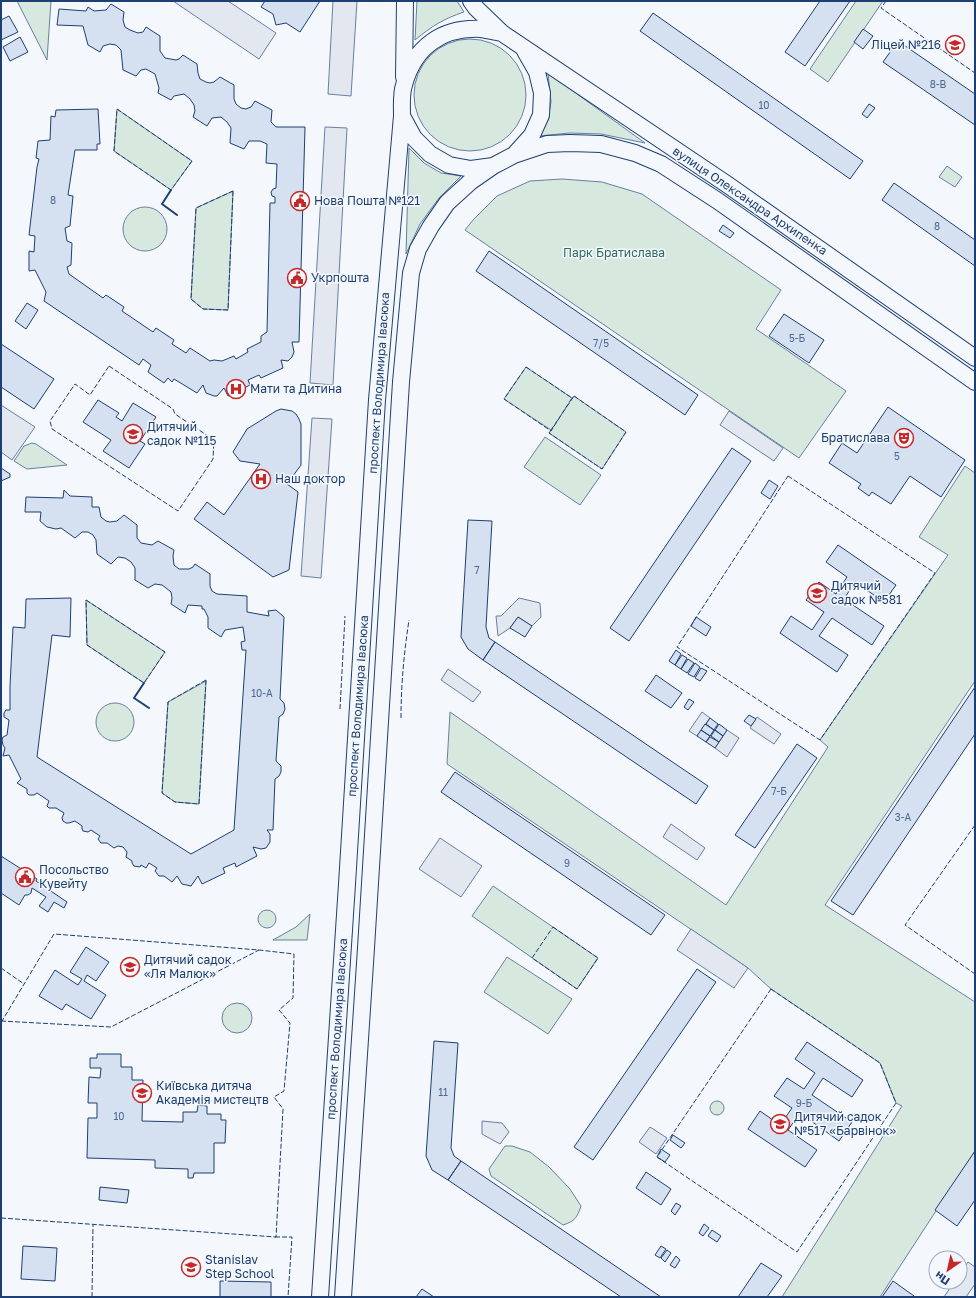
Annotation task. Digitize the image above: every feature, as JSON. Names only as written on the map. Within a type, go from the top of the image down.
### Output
[{"type":"main road","points":[[405,1],[402,116],[414,138],[430,154],[449,165],[471,169],[493,166],[514,155],[532,135],[541,115],[542,93],[537,72],[523,47],[502,33],[476,8],[471,1]]},
{"type":"main road","points":[[403,86],[411,65],[423,48],[440,37],[460,30],[481,29],[502,33]]},
{"type":"main road","name":"вулиця Олександра Архипенка","points":[[523,47],[728,185],[975,358]]},
{"type":"main road","name":"проспект Володимира Івасюка","points":[[320,1297],[377,400],[402,116]]},
{"type":"main road","name":"вулиця Олександра Архипенка","points":[[514,155],[547,144],[601,144],[635,153],[661,164],[718,201],[975,382]]},
{"type":"main road","name":"проспект Володимира Івасюка","points":[[343,1297],[401,382],[411,273],[418,248],[430,226],[447,203],[470,182],[493,166]]},
{"type":"main road","points":[[345,908],[368,911]]},
{"type":"green space","points":[[17,1],[51,1],[47,60]]},
{"type":"green space","points":[[417,1],[457,1],[464,12],[438,23],[415,40]]},
{"type":"green space","points":[[856,1],[883,1],[828,82],[810,69]]},
{"type":"green space","points":[[470,39],[491,43],[510,55],[522,74],[526,95],[522,116],[510,135],[491,147],[470,151],[449,147],[430,135],[418,116],[414,95],[418,74],[430,55],[449,43]]},
{"type":"green space","points":[[548,73],[645,143],[601,134],[570,133],[539,136],[548,120],[551,102]]},
{"type":"green space","points":[[117,109],[192,161],[171,190],[114,151]]},
{"type":"green space","points":[[409,148],[424,163],[441,173],[461,176],[439,198],[420,224],[406,254]]},
{"type":"green space","points":[[947,166],[962,177],[955,187],[939,177]]},
{"type":"green space","name":"Парк Братислава","points":[[562,179],[602,182],[642,194],[781,290],[756,329],[846,391],[799,458],[465,230],[497,196],[530,181]]},
{"type":"green space","points":[[233,191],[228,310],[203,309],[191,299],[196,208]]},
{"type":"green space","points":[[141,207],[149,207],[161,213],[167,225],[167,233],[161,245],[149,251],[141,251],[129,245],[123,233],[123,225],[129,213]]},
{"type":"green space","points":[[526,367],[572,398],[574,396],[626,432],[602,469],[549,433],[551,430],[504,399]]},
{"type":"green space","points":[[545,437],[601,475],[580,505],[524,467]]},
{"type":"green space","points":[[32,443],[36,444],[67,465],[27,469],[14,461],[24,446]]},
{"type":"green space","points":[[965,466],[975,473],[975,681],[825,905],[975,1002],[975,1151],[880,1297],[782,1297],[902,1106],[896,1103],[880,1063],[771,989],[748,968],[447,764],[450,712],[726,905],[828,747],[820,740],[948,555],[919,537]]},
{"type":"green space","points":[[86,600],[165,652],[144,683],[87,645]]},
{"type":"green space","points":[[206,681],[199,804],[175,802],[162,793],[168,702]]},
{"type":"green space","points":[[111,703],[119,703],[126,706],[131,711],[134,722],[131,733],[126,738],[119,741],[111,741],[104,738],[99,733],[96,726],[96,718],[99,711],[104,706]]},
{"type":"green space","points":[[493,886],[598,958],[577,989],[472,916]]},
{"type":"green space","points":[[267,910],[271,911],[275,915],[275,923],[271,927],[267,928],[263,927],[259,923],[258,919],[259,915],[263,911]]},
{"type":"green space","points":[[310,914],[307,940],[273,940],[296,927]]},
{"type":"green space","points":[[507,957],[572,999],[548,1034],[484,992]]},
{"type":"green space","points":[[237,1003],[248,1007],[252,1018],[248,1029],[237,1033],[226,1029],[222,1018],[226,1007]]},
{"type":"green space","points":[[714,1101],[720,1101],[724,1105],[724,1111],[720,1115],[714,1115],[710,1111],[710,1105]]},
{"type":"green space","points":[[505,1146],[512,1146],[530,1152],[549,1167],[570,1189],[581,1206],[575,1218],[563,1225],[491,1176],[489,1169]]},
{"type":"shaded area","points":[[173,1],[228,1],[276,33],[259,59]]},
{"type":"shaded area","points":[[333,1],[357,1],[351,96],[328,94]]},
{"type":"shaded area","points":[[325,127],[347,128],[333,385],[310,383]]},
{"type":"shaded area","points":[[1,405],[35,427],[12,460],[1,452]]},
{"type":"shaded area","points":[[729,411],[783,448],[774,461],[720,425]]},
{"type":"shaded area","points":[[312,418],[332,419],[321,578],[301,576]]},
{"type":"shaded area","points":[[519,598],[540,603],[541,617],[532,626],[518,617],[510,628],[498,636],[496,616],[501,616]]},
{"type":"shaded area","points":[[448,669],[481,692],[473,702],[441,680]]},
{"type":"shaded area","points":[[702,712],[710,718],[697,736],[689,731]]},
{"type":"shaded area","points":[[757,717],[781,734],[774,744],[750,728]]},
{"type":"shaded area","points":[[727,730],[739,738],[727,757],[715,748]]},
{"type":"shaded area","points":[[671,824],[705,848],[697,860],[663,837]]},
{"type":"shaded area","points":[[440,838],[482,866],[461,897],[419,869]]},
{"type":"shaded area","points":[[691,929],[748,968],[734,988],[677,950]]},
{"type":"shaded area","points":[[482,1121],[502,1123],[509,1132],[500,1144],[482,1134]]},
{"type":"shaded area","points":[[650,1127],[667,1138],[656,1154],[639,1142]]},
{"type":"shaded area","points":[[968,1262],[975,1267],[975,1284],[966,1297],[944,1297],[949,1290],[968,1290]]},
{"type":"building","points":[[265,1],[320,1],[300,32],[286,23],[276,25],[273,14],[261,7]]},
{"type":"building","points":[[820,1],[850,1],[805,66],[785,52]]},
{"type":"building","points":[[111,4],[124,12],[123,20],[125,27],[138,33],[143,32],[146,27],[160,36],[160,51],[165,58],[176,60],[183,55],[197,64],[200,79],[210,83],[214,82],[220,77],[234,85],[234,99],[236,104],[241,108],[246,109],[251,107],[255,101],[272,110],[271,122],[276,127],[305,127],[299,342],[292,342],[294,352],[288,361],[281,360],[283,368],[261,378],[259,375],[248,380],[250,385],[228,396],[224,388],[217,396],[214,396],[206,393],[203,385],[197,393],[174,379],[172,382],[168,378],[164,383],[148,372],[151,365],[143,359],[139,365],[44,301],[46,292],[35,270],[29,271],[29,251],[34,252],[35,236],[29,235],[39,159],[36,158],[38,141],[50,140],[51,116],[55,117],[56,110],[98,109],[100,144],[97,144],[97,150],[75,150],[68,195],[73,196],[70,226],[65,228],[67,241],[72,243],[71,265],[67,267],[69,274],[103,298],[106,295],[124,307],[122,311],[153,332],[156,328],[174,340],[172,344],[186,353],[190,348],[210,361],[222,361],[234,356],[236,359],[248,352],[247,349],[261,342],[261,336],[267,332],[270,203],[275,203],[275,197],[272,196],[271,192],[276,188],[277,164],[266,163],[267,144],[260,141],[249,141],[244,149],[230,143],[231,128],[221,117],[212,118],[207,126],[193,117],[195,111],[194,105],[184,94],[174,96],[171,100],[158,93],[159,88],[155,74],[146,69],[141,70],[136,76],[123,70],[121,50],[116,45],[110,44],[103,46],[100,52],[88,45],[83,26],[57,25],[59,9],[86,11],[88,7],[94,11],[106,10]]},
{"type":"building","points":[[653,13],[863,161],[850,179],[640,31]]},
{"type":"building","points":[[9,16],[18,32],[1,40],[1,20]]},
{"type":"building","points":[[863,29],[873,36],[863,49],[854,42]]},
{"type":"building","points":[[20,37],[28,52],[10,61],[3,47]]},
{"type":"building","points":[[898,41],[975,94],[975,125],[883,62]]},
{"type":"building","points":[[869,104],[875,108],[867,118],[862,114]]},
{"type":"building","points":[[894,183],[975,240],[975,266],[882,200]]},
{"type":"building","points":[[723,225],[734,233],[730,238],[719,231]]},
{"type":"building","points":[[489,251],[698,395],[685,415],[476,271]]},
{"type":"building","points":[[27,303],[38,310],[26,329],[15,321]]},
{"type":"building","points":[[784,314],[824,340],[809,363],[769,336]]},
{"type":"building","points":[[1,344],[54,379],[34,409],[1,387]]},
{"type":"building","points":[[98,400],[119,413],[116,417],[122,421],[133,403],[156,417],[140,441],[145,444],[129,468],[103,451],[111,440],[83,422]]},
{"type":"building","points":[[888,407],[965,460],[941,497],[910,476],[891,504],[872,492],[869,496],[858,488],[861,484],[829,463],[842,443],[857,453]]},
{"type":"building","points":[[281,409],[292,411],[296,414],[301,424],[301,465],[287,484],[298,492],[289,570],[273,577],[194,519],[207,502],[224,515],[260,464],[240,461],[233,452],[247,429]]},
{"type":"building","points":[[732,448],[751,461],[629,641],[610,628]]},
{"type":"building","points":[[1,468],[10,474],[10,477],[1,481]]},
{"type":"building","points":[[769,480],[778,486],[770,499],[761,493]]},
{"type":"building","points":[[64,490],[70,496],[92,497],[92,507],[99,507],[101,517],[106,521],[117,521],[124,515],[137,525],[137,538],[141,543],[152,545],[158,541],[174,550],[174,565],[179,569],[189,569],[195,564],[210,574],[210,586],[212,591],[217,594],[247,596],[247,612],[269,616],[268,611],[276,610],[284,617],[280,699],[284,703],[285,709],[283,714],[279,717],[276,761],[281,766],[281,772],[275,779],[273,830],[267,830],[270,834],[270,842],[266,848],[261,849],[253,847],[257,856],[236,867],[235,863],[223,868],[225,873],[202,884],[198,876],[191,886],[182,884],[177,876],[172,882],[164,876],[159,876],[155,871],[157,868],[149,863],[146,868],[141,865],[140,867],[134,866],[132,861],[126,857],[127,852],[123,847],[118,846],[114,848],[107,843],[101,843],[98,839],[100,836],[91,830],[88,832],[83,831],[82,826],[75,821],[66,823],[62,818],[64,813],[56,808],[49,808],[47,806],[49,801],[37,793],[34,795],[29,795],[27,793],[27,789],[17,783],[21,779],[9,755],[3,756],[5,748],[2,740],[3,737],[7,735],[9,720],[4,717],[4,713],[6,710],[10,710],[13,627],[25,628],[26,599],[71,598],[70,637],[52,635],[37,757],[191,854],[234,830],[246,650],[242,650],[241,642],[245,641],[243,627],[225,630],[221,637],[208,628],[208,617],[204,609],[202,609],[202,606],[188,605],[185,613],[171,604],[171,592],[162,585],[155,584],[148,588],[135,580],[135,568],[131,562],[125,558],[118,557],[111,564],[97,554],[96,540],[93,535],[88,532],[82,532],[75,538],[61,528],[56,529],[47,527],[40,521],[41,512],[25,512],[26,497],[63,498]]},
{"type":"building","points":[[468,520],[492,521],[486,627],[489,638],[495,642],[483,660],[468,649],[461,637]]},
{"type":"building","points":[[838,545],[896,585],[884,602],[855,582],[844,599],[884,626],[872,645],[832,618],[819,636],[848,655],[837,672],[780,633],[791,616],[812,630],[824,612],[806,600],[819,582],[836,594],[847,577],[826,562]]},
{"type":"building","points":[[518,617],[532,626],[525,637],[510,628]]},
{"type":"building","points":[[696,617],[711,627],[706,636],[691,626]]},
{"type":"building","points":[[495,642],[708,786],[696,804],[483,660]]},
{"type":"building","points":[[676,650],[681,654],[675,665],[669,661]]},
{"type":"building","points":[[682,655],[687,658],[681,669],[675,665]]},
{"type":"building","points":[[688,659],[694,663],[687,673],[681,669]]},
{"type":"building","points":[[695,663],[700,667],[694,677],[688,674]]},
{"type":"building","points":[[701,668],[707,671],[700,681],[695,678]]},
{"type":"building","points":[[656,675],[682,693],[671,708],[645,691]]},
{"type":"building","points":[[975,687],[975,734],[853,915],[831,901]]},
{"type":"building","points":[[689,699],[694,702],[688,710],[684,707]]},
{"type":"building","points":[[749,715],[756,719],[751,726],[744,721]]},
{"type":"building","points":[[710,718],[718,724],[714,730],[706,724]]},
{"type":"building","points":[[705,724],[714,730],[710,736],[701,730]]},
{"type":"building","points":[[719,724],[727,730],[723,736],[715,730]]},
{"type":"building","points":[[701,730],[710,736],[706,742],[697,736]]},
{"type":"building","points":[[715,730],[723,736],[719,742],[711,736]]},
{"type":"building","points":[[710,737],[719,742],[715,748],[706,742]]},
{"type":"building","points":[[797,744],[817,758],[755,848],[735,835]]},
{"type":"building","points":[[455,772],[665,915],[651,935],[441,792]]},
{"type":"building","points":[[1,856],[37,879],[36,881],[67,902],[64,908],[54,902],[48,912],[39,906],[46,897],[32,888],[31,893],[25,895],[19,905],[1,893]]},
{"type":"building","points":[[86,947],[109,962],[96,981],[87,975],[84,981],[106,995],[91,1019],[66,1004],[62,1010],[39,996],[55,970],[78,985],[82,979],[70,972]]},
{"type":"building","points":[[697,969],[716,982],[593,1160],[574,1147]]},
{"type":"building","points":[[434,1041],[458,1043],[451,1148],[454,1156],[461,1161],[448,1180],[432,1170],[426,1156]]},
{"type":"building","points":[[807,1042],[863,1080],[852,1097],[823,1078],[812,1095],[852,1122],[839,1141],[800,1113],[788,1130],[817,1150],[805,1167],[748,1129],[760,1111],[780,1125],[792,1108],[774,1096],[787,1078],[804,1089],[815,1073],[795,1059]]},
{"type":"building","points":[[97,1054],[121,1054],[121,1067],[132,1067],[132,1080],[143,1080],[142,1121],[183,1122],[183,1112],[197,1112],[198,1105],[207,1106],[207,1114],[221,1114],[221,1120],[226,1120],[225,1143],[214,1143],[214,1173],[194,1173],[193,1178],[188,1178],[188,1169],[155,1168],[155,1160],[87,1158],[88,1118],[97,1118],[97,1103],[88,1103],[89,1077],[100,1078],[101,1068],[90,1068],[90,1058],[97,1058]]},
{"type":"building","points":[[673,1135],[685,1143],[681,1148],[670,1140]]},
{"type":"building","points":[[661,1149],[670,1155],[665,1162],[657,1157]]},
{"type":"building","points":[[975,1151],[975,1200],[957,1226],[935,1210]]},
{"type":"building","points":[[461,1161],[661,1297],[621,1297],[448,1180]]},
{"type":"building","points":[[646,1172],[671,1189],[661,1205],[636,1188]]},
{"type":"building","points":[[100,1187],[129,1190],[127,1203],[99,1200]]},
{"type":"building","points":[[676,1203],[681,1206],[675,1215],[671,1211]]},
{"type":"building","points":[[704,1224],[709,1228],[703,1236],[699,1233]]},
{"type":"building","points":[[712,1230],[721,1236],[717,1242],[708,1236]]},
{"type":"building","points":[[23,1246],[57,1248],[55,1281],[21,1279]]},
{"type":"building","points":[[661,1246],[666,1249],[660,1258],[655,1255]]},
{"type":"building","points":[[667,1250],[671,1253],[665,1262],[661,1258]]},
{"type":"building","points":[[676,1256],[680,1260],[675,1268],[670,1265]]},
{"type":"building","points":[[761,1263],[782,1276],[767,1297],[738,1297]]},
{"type":"building","points":[[220,1281],[271,1282],[271,1297],[220,1297]]},
{"type":"building","points":[[893,1281],[914,1296],[882,1297]]},
{"type":"building","points":[[422,1289],[434,1297],[416,1297]]},
{"type":"fence","points":[[886,1],[881,8],[975,73]]},
{"type":"fence","points":[[117,109],[192,161],[171,190],[114,151],[117,109]]},
{"type":"fence","points":[[233,191],[228,310],[203,309],[191,299],[196,208],[233,191]]},
{"type":"fence","points":[[109,366],[173,409],[175,414],[214,440],[213,459],[178,511],[52,429],[50,421],[75,384],[90,395],[109,366]]},
{"type":"fence","points":[[526,367],[572,398],[551,431],[504,399],[526,367]]},
{"type":"fence","points":[[574,396],[626,432],[602,469],[549,433],[574,396]]},
{"type":"fence","points":[[788,476],[935,573],[820,740],[677,647],[788,476]]},
{"type":"fence","points":[[86,600],[165,652],[144,683],[87,645],[86,600]]},
{"type":"fence","points":[[340,709],[345,616]]},
{"type":"fence","points":[[401,718],[403,669],[409,620]]},
{"type":"fence","points":[[206,680],[199,804],[175,802],[162,793],[168,702],[206,680]]},
{"type":"fence","points":[[975,825],[905,925],[975,974]]},
{"type":"fence","points":[[553,927],[598,958],[577,989],[532,958],[553,927]]},
{"type":"fence","points":[[1,1218],[276,1237],[283,1109],[274,1097],[284,1091],[290,1023],[279,1010],[293,998],[294,954],[54,934],[2,1021]]},
{"type":"fence","points":[[1,1021],[111,1027],[259,950]]},
{"type":"fence","points":[[1,968],[24,984]]},
{"type":"fence","points":[[771,989],[880,1063],[896,1103],[797,1252],[657,1157],[771,989]]},
{"type":"fence","points":[[92,1297],[93,1225]]},
{"type":"fence","points":[[275,1237],[292,1237],[288,1297]]},
{"type":"wall","points":[[171,190],[162,204],[177,215]]},
{"type":"wall","points":[[144,683],[134,698],[149,708]]},
{"type":"place","name":"Ліцей №216","points":[[955,45]]},
{"type":"place","name":"Нова Пошта №121","points":[[300,201]]},
{"type":"place","name":"Укрпошта","points":[[297,278]]},
{"type":"place","name":"Мати та Дитина","points":[[236,389]]},
{"type":"place","name":"Дитячий садок №115","points":[[133,434]]},
{"type":"place","name":"Братислава","points":[[904,438]]},
{"type":"place","name":"Наш доктор","points":[[261,479]]},
{"type":"place","name":"Дитячий садок №581","points":[[817,593]]},
{"type":"place","name":"Посольство Кувейту","points":[[25,877]]},
{"type":"place","name":"Дитячий садок «Ля Малюк»","points":[[130,967]]},
{"type":"place","name":"Київська дитяча Академія мистецтв","points":[[142,1093]]},
{"type":"place","name":"Дитячий садок №517 «Барвінок»","points":[[780,1124]]},
{"type":"place","name":"Stanislav Step School","points":[[191,1267]]}]
